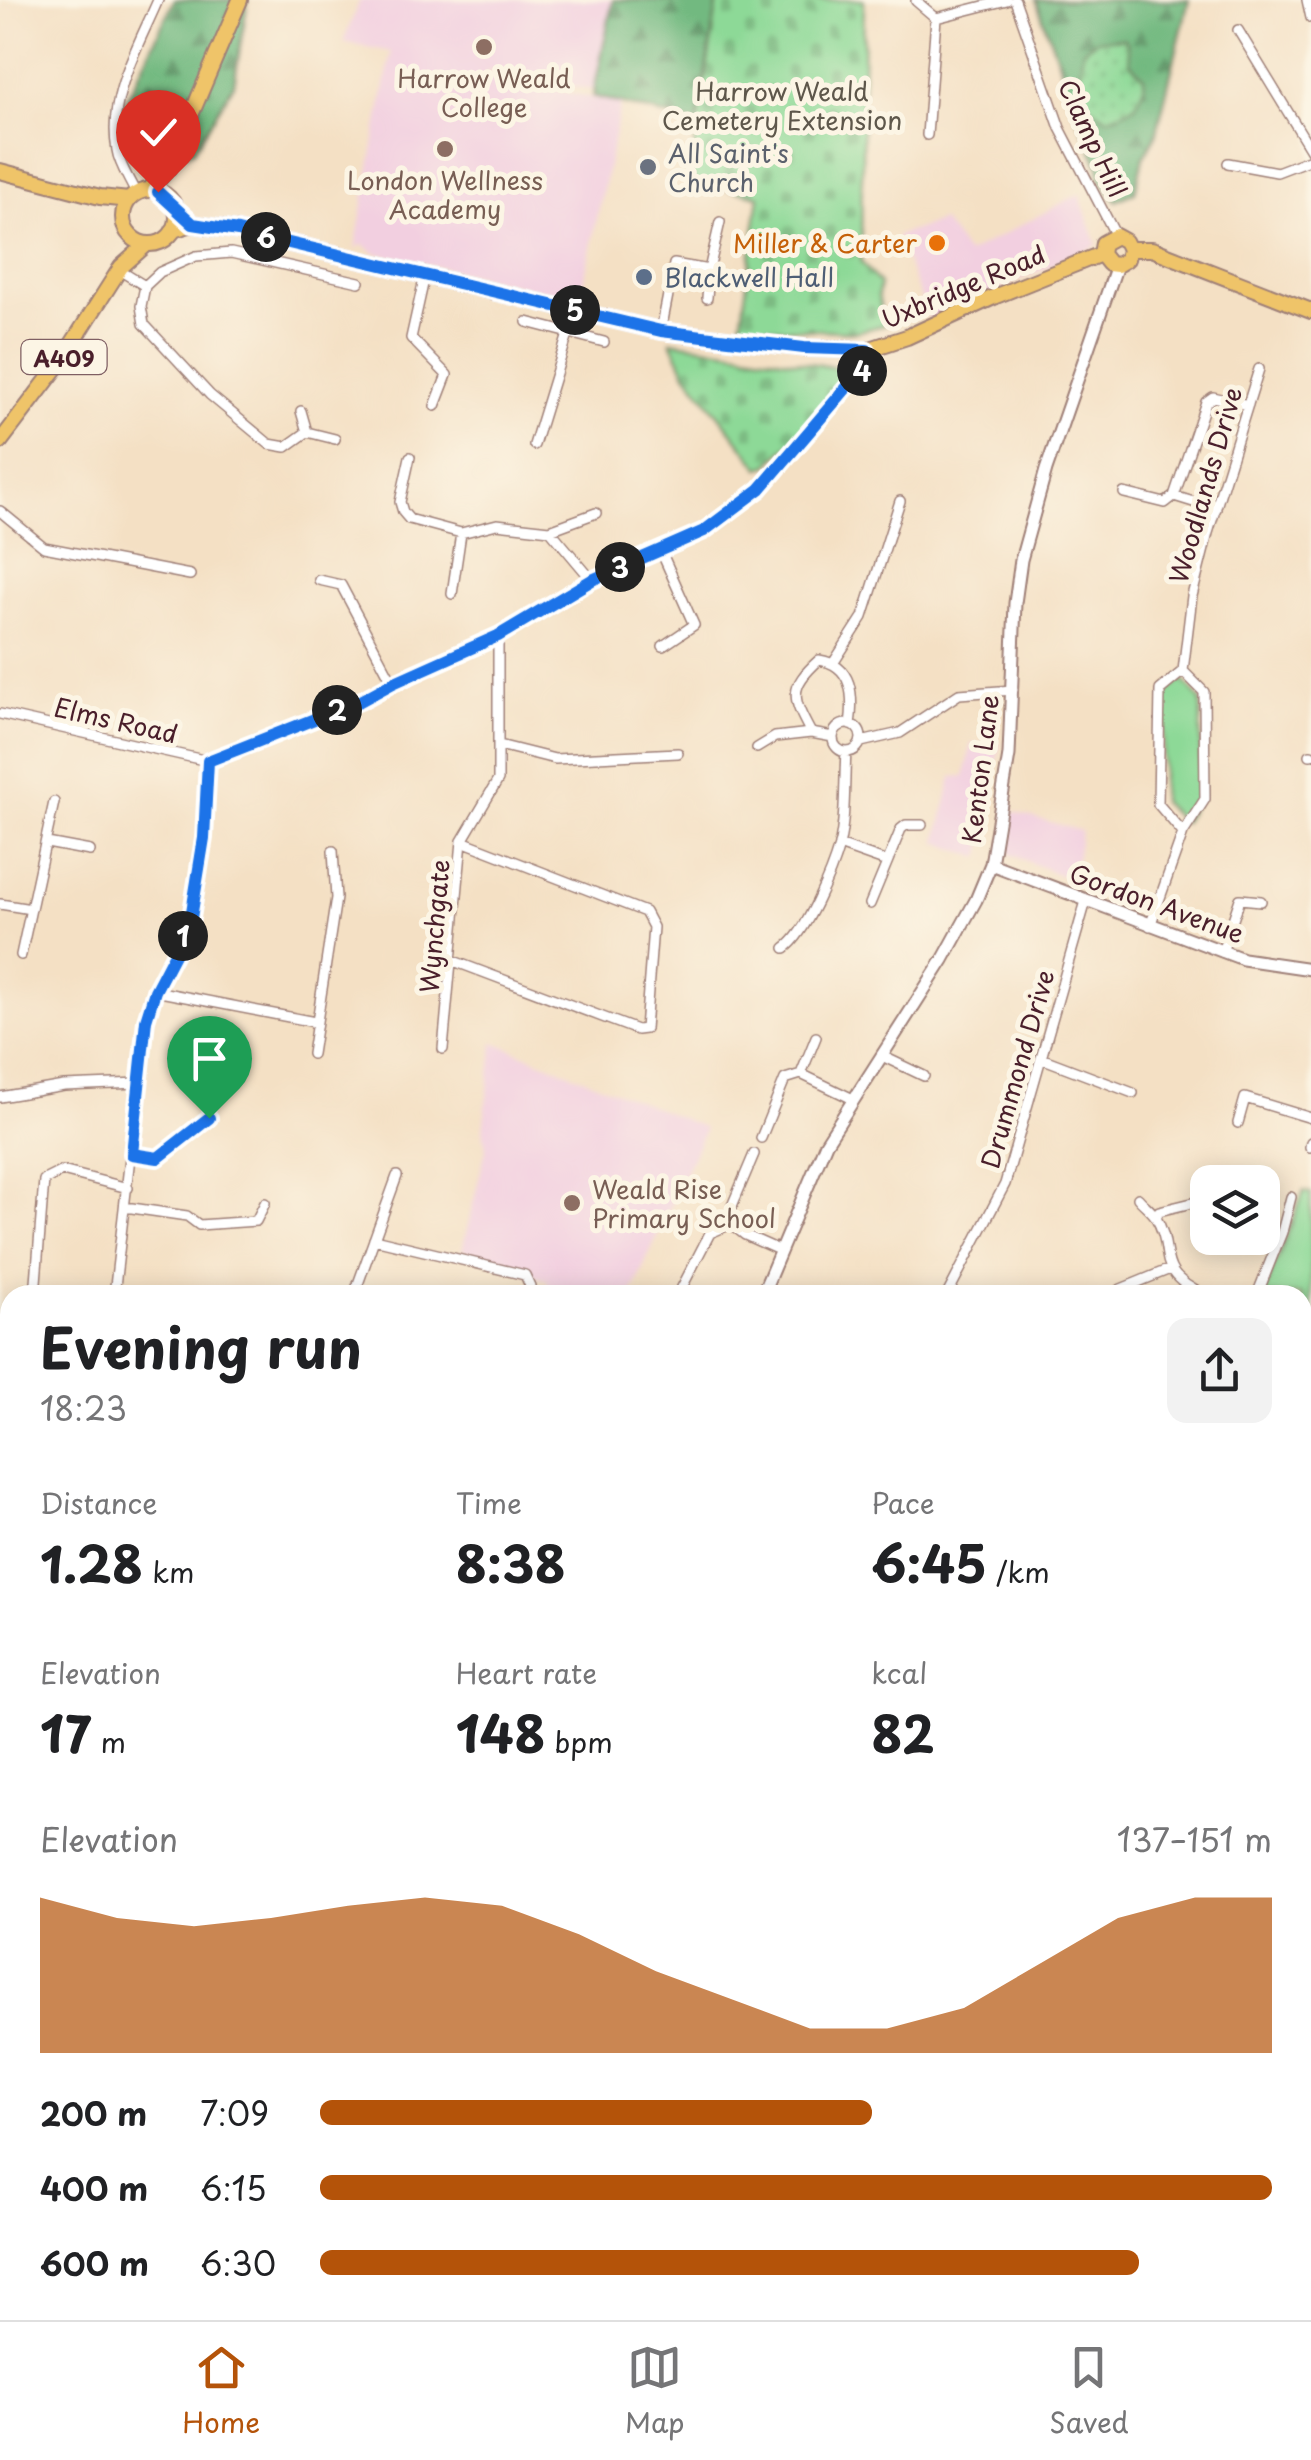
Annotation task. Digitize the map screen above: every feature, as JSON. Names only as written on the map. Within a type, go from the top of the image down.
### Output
[{"type":"main road","points":[[100,197],[123,216],[128,234],[146,244],[164,240],[173,230],[176,212],[166,196],[168,169],[240,0]]},
{"type":"main road","points":[[123,216],[138,194],[168,169]]},
{"type":"main road","points":[[0,171],[100,197],[166,196]]},
{"type":"main road","name":"Uxbridge Road","points":[[176,212],[193,224],[661,331],[804,348],[867,350],[907,337],[1101,254]]},
{"type":"main road","name":"Uxbridge Road","points":[[173,230],[193,224]]},
{"type":"main road","name":"A409","points":[[120,268],[128,234]]},
{"type":"main road","points":[[1116,236],[1126,241],[1129,249],[1127,259],[1117,265],[1109,264],[1101,254],[1103,243],[1116,236]]},
{"type":"main road","name":"A409","points":[[0,442],[58,366],[120,268],[146,244]]},
{"type":"main road","points":[[1129,249],[1152,249],[1311,312]]},
{"type":"street","points":[[138,194],[117,154],[114,120],[121,86],[158,0]]},
{"type":"street","points":[[936,18],[1011,0]]},
{"type":"street","name":"Clamp Hill","points":[[1011,0],[1060,128],[1116,236]]},
{"type":"street","points":[[1307,0],[1311,18]]},
{"type":"street","points":[[916,1],[936,18]]},
{"type":"street","points":[[927,135],[936,18]]},
{"type":"street","points":[[1238,30],[1311,150]]},
{"type":"street","points":[[1228,162],[1277,172],[1311,158]]},
{"type":"street","points":[[707,298],[708,270],[720,222]]},
{"type":"street","points":[[307,432],[286,448],[269,444],[210,395],[144,324],[141,306],[146,286],[160,272],[196,256],[231,252],[359,282]]},
{"type":"street","points":[[347,280],[352,258]]},
{"type":"street","points":[[661,331],[674,264],[708,270]]},
{"type":"street","name":"Kenton Lane","points":[[766,1285],[826,1142],[963,925],[991,864],[1006,784],[1020,560],[1046,470],[1117,265]]},
{"type":"street","points":[[120,268],[146,286]]},
{"type":"street","points":[[426,275],[411,338],[447,375],[435,406]]},
{"type":"street","points":[[580,337],[586,313]]},
{"type":"street","points":[[526,322],[604,342]]},
{"type":"street","points":[[534,445],[568,334]]},
{"type":"street","name":"Elms Road","points":[[0,714],[208,761],[360,701],[498,636],[592,580],[704,531],[760,489],[866,365],[867,350]]},
{"type":"street","name":"Woodlands Drive","points":[[1183,833],[1158,804],[1160,690],[1183,671],[1192,596],[1259,369]]},
{"type":"street","points":[[1124,493],[1165,503],[1174,496],[1206,402],[1213,397],[1248,405]]},
{"type":"street","points":[[302,411],[307,432]]},
{"type":"street","points":[[307,432],[335,439]]},
{"type":"street","points":[[410,457],[400,502],[402,512],[414,521],[461,533],[498,524],[550,530],[596,512]]},
{"type":"street","points":[[1174,496],[1216,509]]},
{"type":"street","points":[[834,662],[863,617],[900,501]]},
{"type":"street","points":[[0,511],[44,547],[190,575]]},
{"type":"street","points":[[550,530],[592,580]]},
{"type":"street","points":[[452,594],[461,533]]},
{"type":"street","points":[[660,549],[694,626],[664,646]]},
{"type":"street","points":[[318,580],[341,584],[393,683]]},
{"type":"street","name":"Wynchgate","points":[[444,1049],[462,841],[498,780],[498,636]]},
{"type":"street","points":[[812,733],[800,712],[796,692],[800,677],[820,660],[834,662],[845,672],[853,692],[850,725]]},
{"type":"street","points":[[1150,926],[1183,833],[1205,799],[1204,692],[1183,671]]},
{"type":"street","points":[[861,742],[860,732],[850,725],[840,726],[833,737],[834,746],[846,752],[855,750],[861,742],[900,733],[959,694],[1013,690]]},
{"type":"street","points":[[756,748],[775,737],[812,733],[833,737]]},
{"type":"street","points":[[500,745],[555,758],[678,753]]},
{"type":"street","points":[[786,948],[794,942],[813,908],[839,845],[846,752]]},
{"type":"street","points":[[115,1285],[146,1020],[155,991],[190,924],[204,838],[208,761]]},
{"type":"street","points":[[21,955],[54,802]]},
{"type":"street","points":[[870,904],[901,829],[906,825],[922,826]]},
{"type":"street","points":[[451,960],[637,1030],[645,1029],[653,926],[644,912],[462,841]]},
{"type":"street","points":[[47,843],[90,851]]},
{"type":"street","points":[[839,845],[888,862]]},
{"type":"street","points":[[312,1054],[336,898],[333,852]]},
{"type":"street","name":"Gordon Avenue","points":[[991,864],[1244,960],[1311,969]]},
{"type":"street","points":[[1222,952],[1240,899],[1261,901]]},
{"type":"street","name":"Drummond Drive","points":[[952,1285],[1006,1184],[1086,901]]},
{"type":"street","points":[[0,904],[30,908]]},
{"type":"street","points":[[155,991],[316,1022]]},
{"type":"street","points":[[800,1074],[816,1036]]},
{"type":"street","points":[[882,1056],[924,1076]]},
{"type":"street","points":[[1041,1058],[1133,1092]]},
{"type":"street","points":[[761,1138],[786,1079],[800,1074],[853,1099]]},
{"type":"street","points":[[0,1097],[64,1086],[140,1084]]},
{"type":"street","points":[[1238,1123],[1245,1098],[1311,1118]]},
{"type":"street","points":[[132,1154],[158,1158],[209,1118]]},
{"type":"street","points":[[732,1224],[732,1206],[754,1154]]},
{"type":"street","points":[[36,1285],[44,1180],[62,1171],[128,1188]]},
{"type":"street","points":[[358,1285],[397,1176]]},
{"type":"street","points":[[1261,1285],[1291,1197]]},
{"type":"street","points":[[1138,1198],[1156,1217],[1170,1269],[1184,1285]]},
{"type":"street","points":[[125,1207],[187,1216],[199,1226],[256,1221],[265,1204]]},
{"type":"street","points":[[1156,1217],[1159,1211],[1190,1204]]},
{"type":"street","points":[[732,1224],[780,1251]]},
{"type":"street","points":[[683,1285],[710,1233],[732,1224]]},
{"type":"street","points":[[374,1239],[524,1275],[529,1285]]},
{"type":"street","points":[[1131,1285],[1170,1269]]},
{"type":"shaded area","points":[[360,0],[612,0],[593,90],[487,70],[486,75],[621,104],[580,299],[375,253],[363,244],[355,249],[391,52],[343,42]]},
{"type":"shaded area","points":[[1079,194],[1097,245],[930,320],[896,236],[942,221],[967,254]]},
{"type":"shaded area","points":[[1000,742],[982,855],[980,858],[937,842],[952,777],[965,776],[971,744]]},
{"type":"shaded area","points":[[1011,811],[1081,831],[1072,880],[1010,854],[1005,842]]},
{"type":"shaded area","name":"Weald Rise Primary School","points":[[494,1042],[705,1128],[635,1285],[547,1285],[548,1281],[462,1250],[486,1149],[483,1129]]},
{"type":"green space","points":[[174,0],[248,0],[234,84],[194,150],[161,164],[168,100],[121,111]]},
{"type":"green space","points":[[613,0],[718,0],[697,124],[593,96]]},
{"type":"green space","name":"Harrow Weald Cemetery Extension","points":[[718,0],[864,0],[861,262],[880,284],[878,295],[884,325],[856,332],[741,326],[759,196],[689,180]]},
{"type":"green space","points":[[1036,0],[1189,0],[1156,135],[1143,158],[1135,192],[1116,201],[1100,178],[1099,166],[1063,86],[1063,74]]},
{"type":"green space","points":[[1123,38],[1130,63],[1144,77],[1144,87],[1135,106],[1108,118],[1089,106],[1079,76],[1083,50],[1096,40]]},
{"type":"green space","points":[[671,341],[839,368],[846,381],[828,406],[767,466],[760,468],[686,373]]},
{"type":"green space","points":[[1183,680],[1201,701],[1200,794],[1183,823],[1161,802],[1165,693]]},
{"type":"green space","points":[[1304,1191],[1311,1193],[1311,1285],[1267,1285]]},
{"type":"place","name":"Harrow Weald College","points":[[484,47]]},
{"type":"place","name":"London Wellness Academy","points":[[445,149]]},
{"type":"place","name":"All Saint's Church","points":[[648,167]]},
{"type":"place","name":"Miller & Carter","points":[[937,243]]},
{"type":"place","name":"Blackwell Hall","points":[[644,277]]},
{"type":"place","name":"Weald Rise Primary School","points":[[572,1203]]},
{"type":"route","points":[[158,192],[193,224],[238,231],[661,331],[804,348],[867,350],[866,365],[760,489],[704,531],[592,580],[498,636],[360,701],[208,761],[204,838],[190,924],[155,991],[146,1020],[132,1154],[158,1158],[209,1118]]}]
